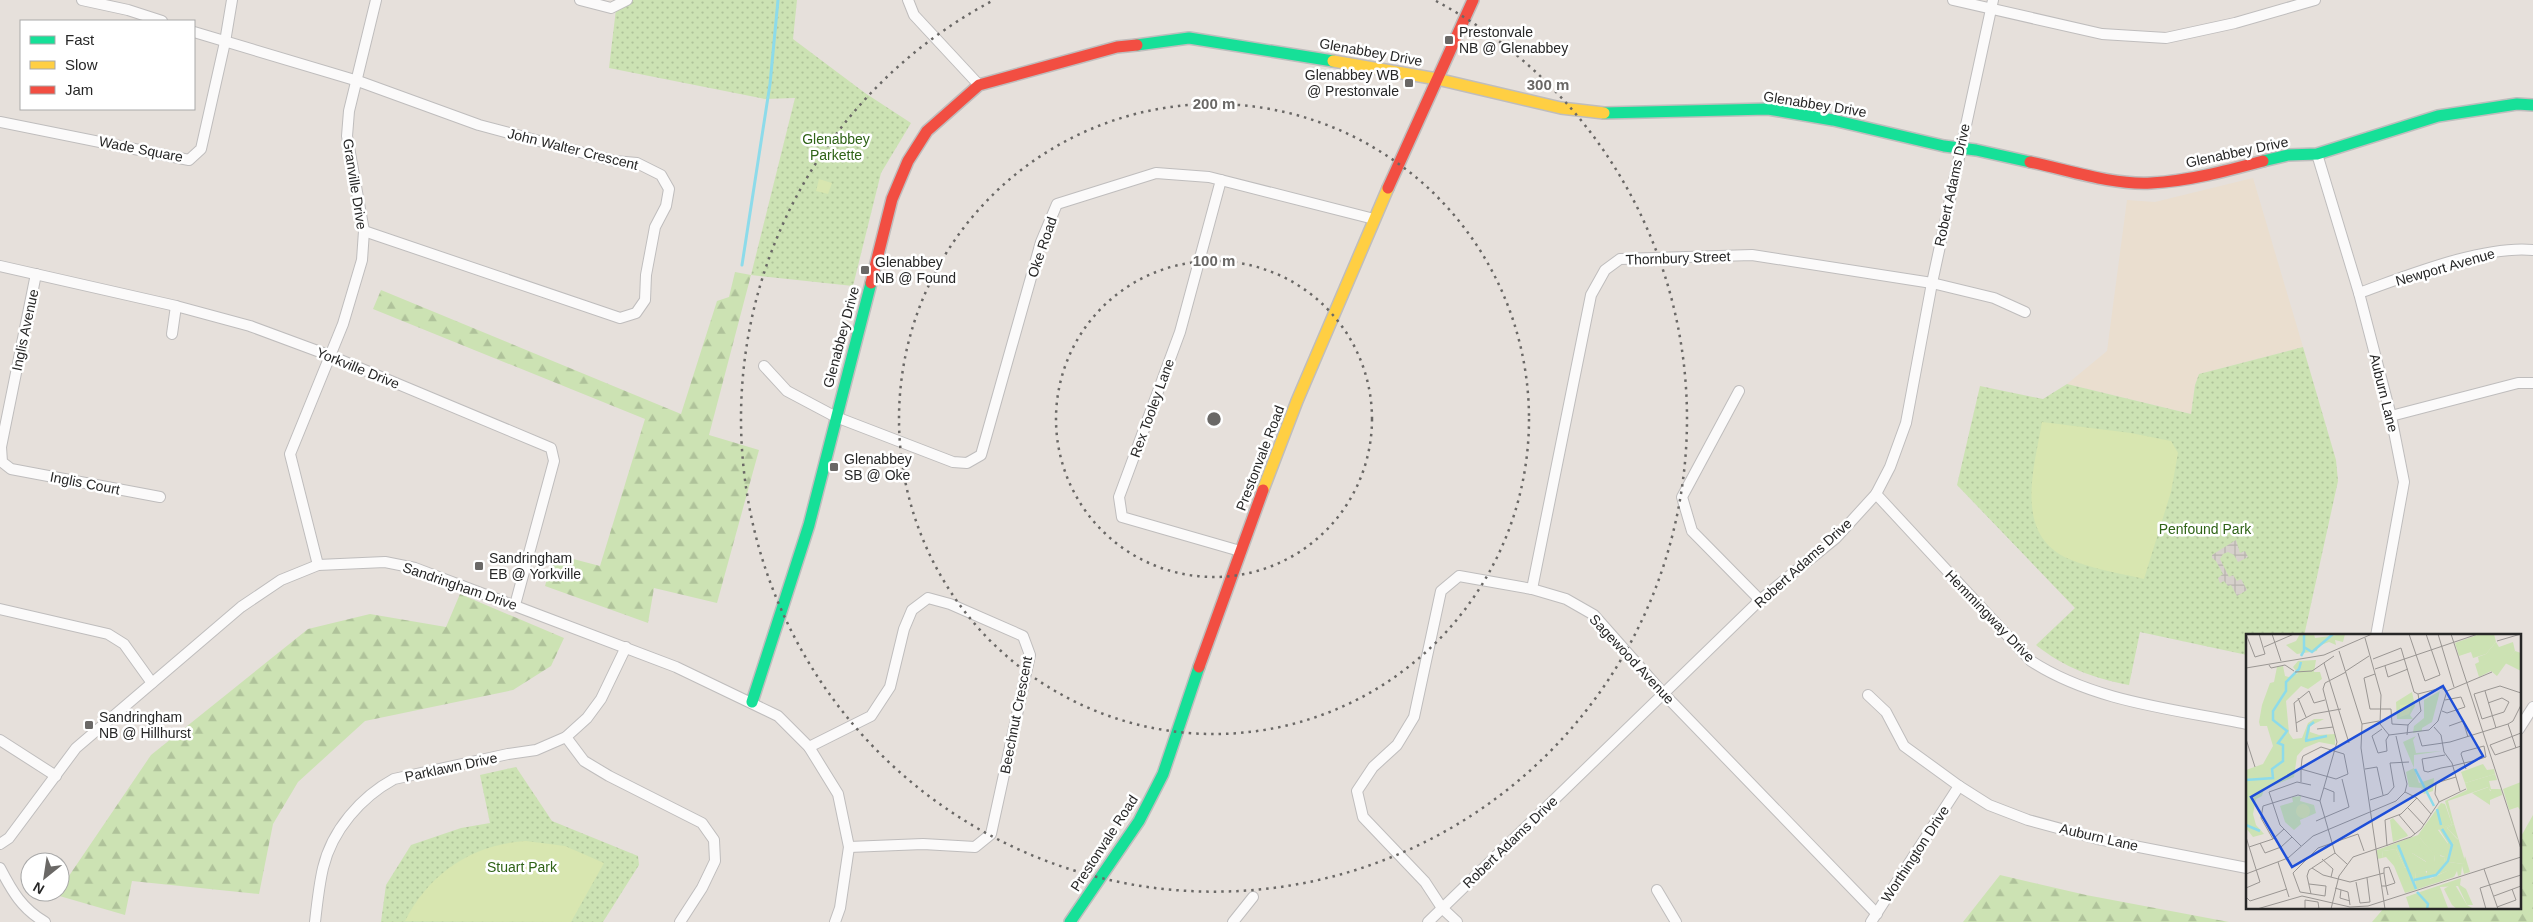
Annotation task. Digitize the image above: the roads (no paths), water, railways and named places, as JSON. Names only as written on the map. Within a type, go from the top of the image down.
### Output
[{"type":"street","points":[[82,0],[128,10],[159,20]]},
{"type":"street","points":[[225,42],[232,0]]},
{"type":"street","name":"Granville Drive","points":[[318,566],[290,454],[331,356],[362,260],[364,232],[347,136],[349,111],[358,81],[376,0]]},
{"type":"street","points":[[580,0],[611,8],[627,0]]},
{"type":"street","points":[[908,0],[914,15],[978,85]]},
{"type":"street","name":"Prestonvale Road","points":[[1070,922],[1139,821],[1163,774],[1240,551],[1297,400],[1374,219],[1472,0]]},
{"type":"street","points":[[1953,0],[1992,4],[2102,34],[2166,38],[2235,23],[2315,0]]},
{"type":"street","name":"Robert Adams Drive","points":[[1428,922],[1760,600],[1836,538],[1876,494],[1890,467],[1906,423],[1932,283],[1992,4]]},
{"type":"street","points":[[195,32],[358,81]]},
{"type":"street","name":"Glenabbey Drive","points":[[752,702],[809,525],[892,199],[908,161],[926,131],[978,85],[1117,48],[1189,38],[1267,49],[1437,79],[1561,108],[1615,114],[1768,109],[1833,120],[2119,181],[2139,183],[2205,176],[2288,155],[2317,154],[2438,116],[2517,104],[2533,105]]},
{"type":"street","name":"Wade Square","points":[[0,122],[189,160],[201,149],[225,42]]},
{"type":"street","name":"John Walter Crescent","points":[[358,81],[479,125],[614,161],[637,162],[661,175],[669,189],[666,206],[655,227],[646,275],[645,300],[636,313],[620,318],[364,232]]},
{"type":"street","name":"Auburn Lane","points":[[2317,154],[2359,293],[2391,416],[2404,482],[2376,634]]},
{"type":"street","name":"Oke Road","points":[[764,366],[787,391],[836,417],[953,462],[967,463],[981,455],[1041,242],[1057,204],[1156,172],[1221,180],[1374,219]]},
{"type":"street","name":"Rex Tooley Lane","points":[[1221,180],[1180,332],[1120,497],[1122,517],[1240,551]]},
{"type":"street","name":"Newport Avenue","points":[[2359,293],[2432,268],[2502,251],[2533,250]]},
{"type":"street","name":"Thornbury Street","points":[[1532,590],[1591,295],[1604,270],[1620,259],[1752,255],[1932,283],[1994,298],[2025,312]]},
{"type":"street","name":"Yorkville Drive","points":[[0,266],[176,306],[250,326],[331,356],[551,448],[554,461],[515,605]]},
{"type":"street","name":"Inglis Avenue","points":[[11,470],[2,462],[1,447],[36,274]]},
{"type":"street","points":[[172,334],[176,306]]},
{"type":"street","points":[[2391,416],[2518,383],[2533,383]]},
{"type":"street","points":[[1739,391],[1682,496],[1692,531],[1760,600]]},
{"type":"street","name":"Inglis Court","points":[[11,470],[160,497]]},
{"type":"street","name":"Hemmingway Drive","points":[[1876,494],[2031,661],[2055,676],[2093,692],[2246,724]]},
{"type":"street","name":"Sandringham Drive","points":[[0,844],[9,838],[76,748],[241,607],[282,580],[318,566],[385,562],[415,568],[626,647],[676,667],[778,716],[809,747],[838,794],[849,847],[840,908],[835,922]]},
{"type":"street","name":"Sagewood Avenue","points":[[1442,908],[1425,882],[1363,817],[1357,791],[1373,768],[1396,745],[1414,716],[1441,591],[1459,576],[1566,598],[1594,615],[1663,693],[1874,918]]},
{"type":"street","name":"Beechnut Crescent","points":[[809,747],[871,716],[890,687],[904,629],[912,610],[928,598],[950,604],[1023,636],[1030,655],[991,834],[975,847],[923,844],[849,847]]},
{"type":"street","points":[[0,609],[108,634],[124,644],[152,683]]},
{"type":"street","name":"Parklawn Drive","points":[[315,922],[323,867],[336,839],[361,802],[377,788],[394,779],[508,754],[536,750],[566,737],[587,718],[601,699],[626,647]]},
{"type":"street","name":"Auburn Lane","points":[[1868,695],[1886,712],[1904,746],[1989,806],[2028,820],[2098,839],[2246,868]]},
{"type":"street","points":[[2520,728],[2533,708]]},
{"type":"street","points":[[566,737],[584,761],[609,776],[702,823],[714,840],[715,861],[702,888],[680,922]]},
{"type":"street","points":[[0,740],[56,776]]},
{"type":"street","name":"Worthington Drive","points":[[1874,918],[1959,786]]},
{"type":"street","points":[[0,868],[15,897],[33,916],[45,922]]},
{"type":"street","points":[[1658,890],[1676,922]]},
{"type":"street","points":[[1233,922],[1253,897]]},
{"type":"street","points":[[1442,908],[1457,922]]},
{"type":"waterway","points":[[742,265],[770,84],[778,0]]},
{"type":"place","name":"Prestonvale NB @ Glenabbey","points":[[1449,40]]},
{"type":"place","name":"Glenabbey WB @ Prestonvale","points":[[1409,83]]},
{"type":"place","name":"Glenabbey NB @ Found","points":[[865,270]]},
{"type":"place","name":"Glenabbey SB @ Oke","points":[[834,467]]},
{"type":"place","name":"Sandringham EB @ Yorkville","points":[[479,566]]},
{"type":"place","name":"Sandringham NB @ Hillhurst","points":[[89,725]]},
{"type":"park label","name":"Glenabbey Parkette","points":[[836,148]]},
{"type":"park label","name":"Penfound Park","points":[[2205,529]]},
{"type":"park label","name":"Stuart Park","points":[[522,867]]}]
